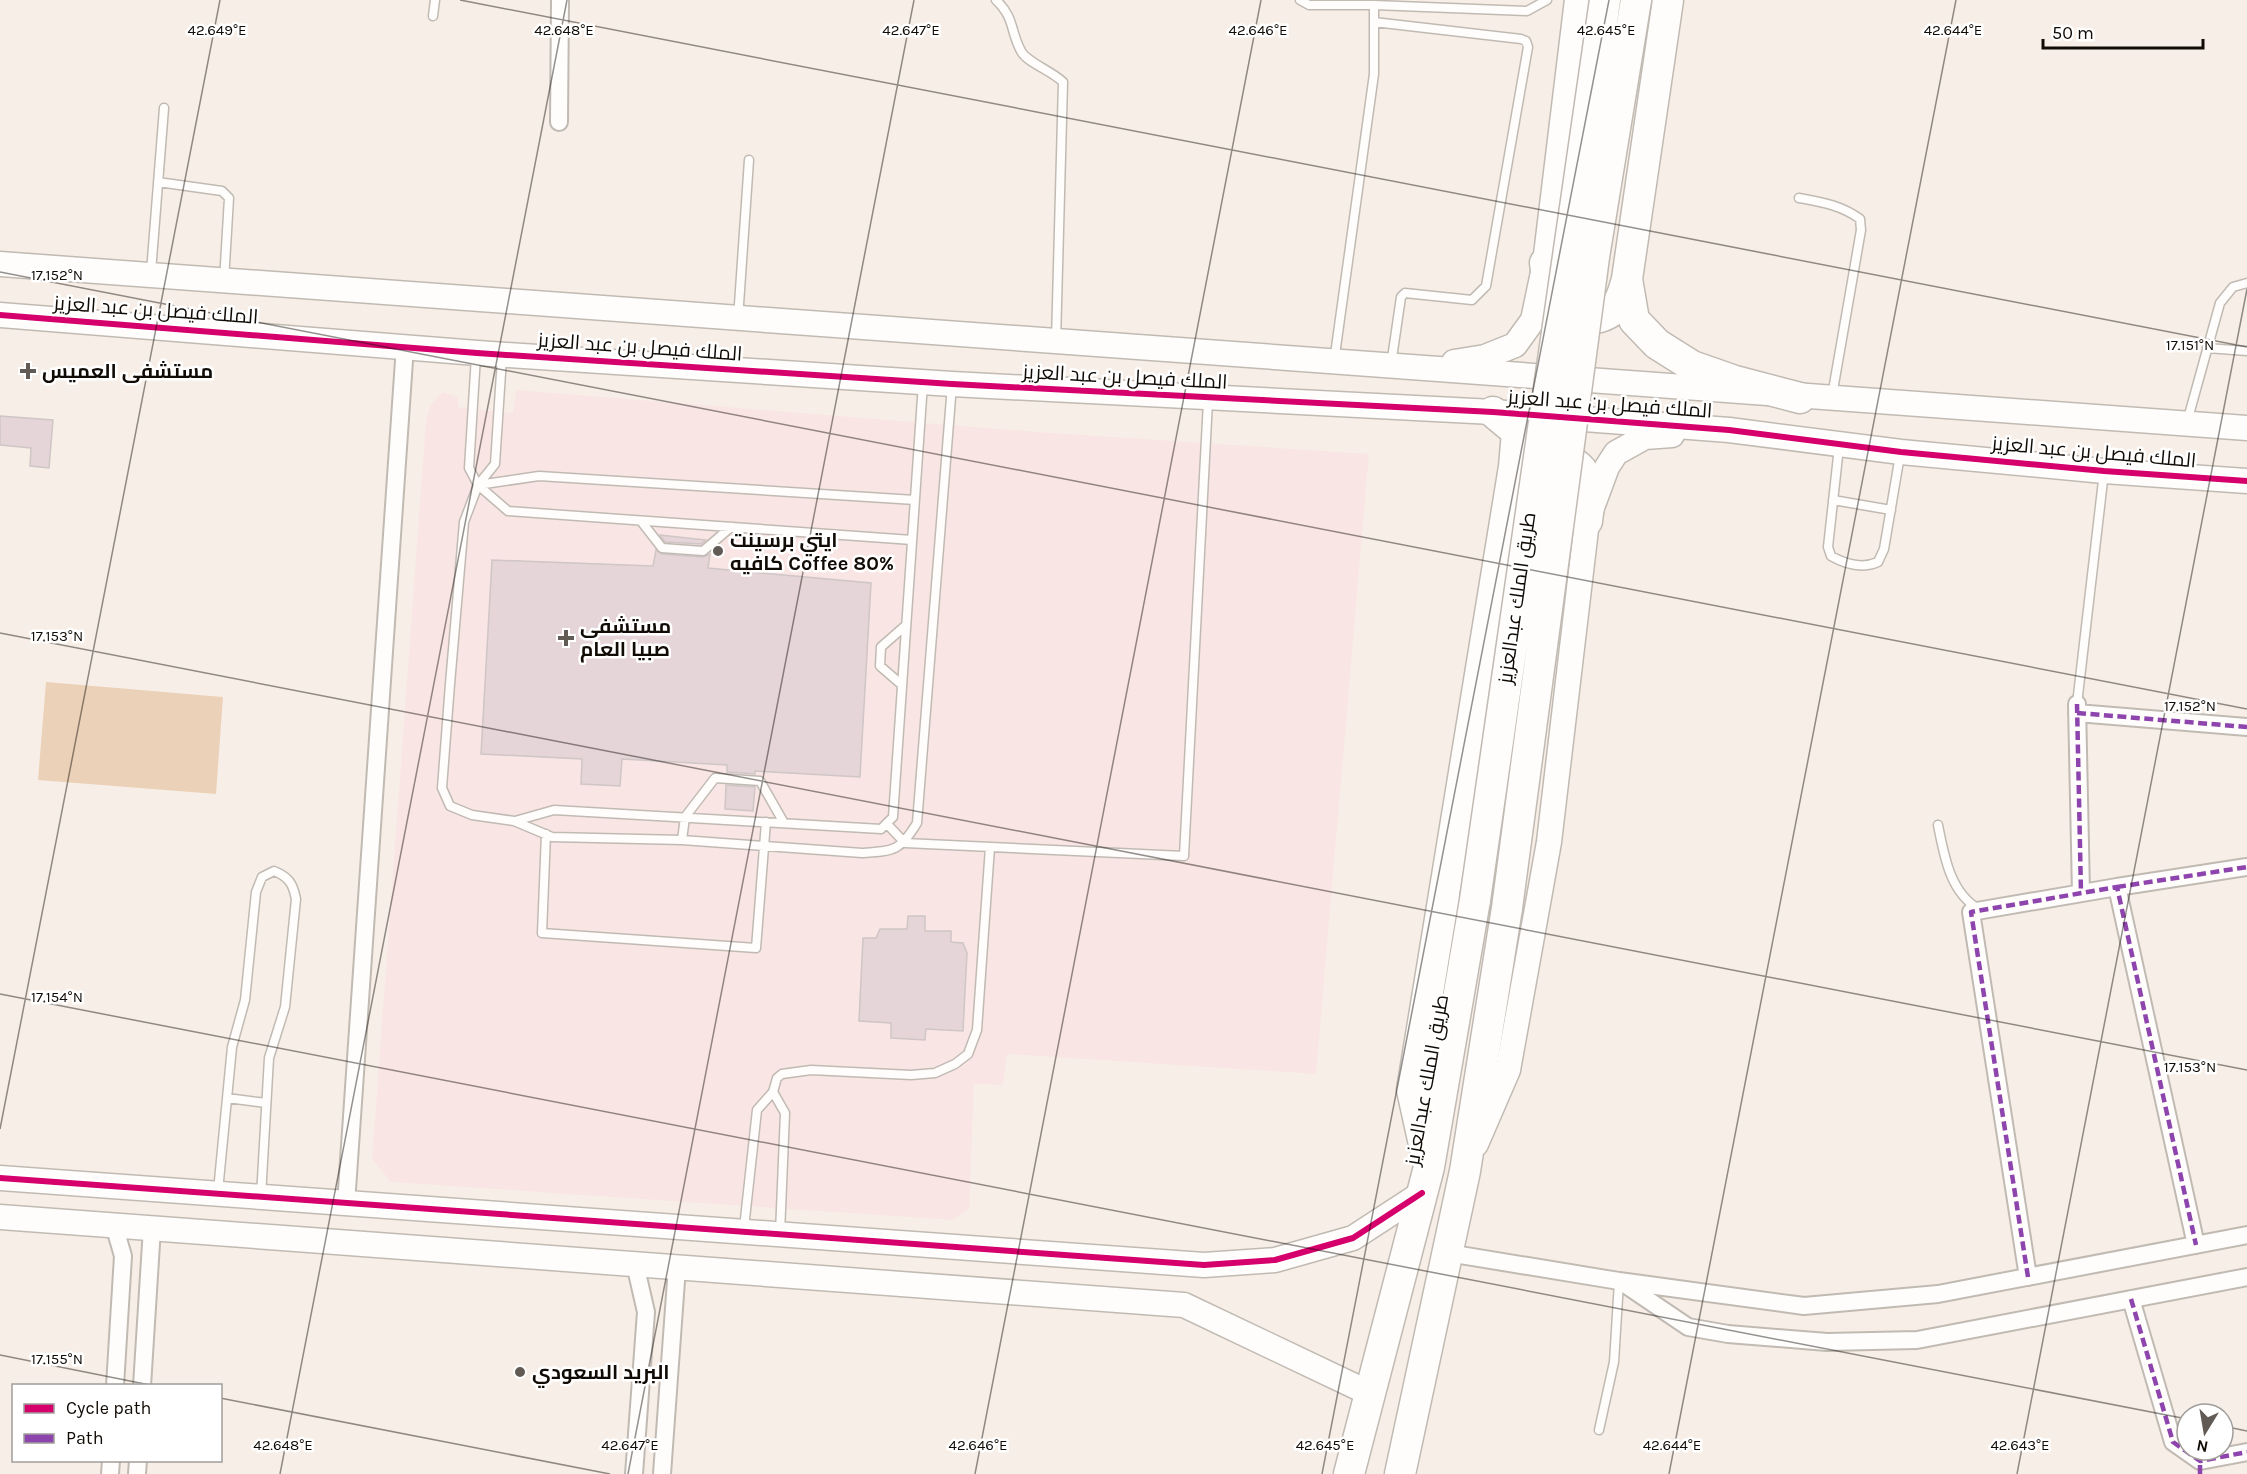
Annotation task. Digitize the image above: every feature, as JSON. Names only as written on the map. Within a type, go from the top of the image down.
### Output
[{"type":"highway","name":"طريق الملك عبدالعزيز","points":[[1349,1474],[1426,1180],[1475,900],[1605,0]]},
{"type":"highway","name":"طريق الملك عبدالعزيز","points":[[1400,1474],[1465,1171],[1507,908],[1589,293],[1636,0]]},
{"type":"highway","points":[[1545,263],[1551,301],[1569,317],[1596,319],[1612,311],[1622,298],[1627,279],[1668,0]]},
{"type":"highway","points":[[1627,279],[1634,320],[1658,344],[1692,366],[1735,381],[1800,398]]},
{"type":"highway","points":[[1426,1180],[1412,1090],[1517,432],[1492,412]]},
{"type":"highway","points":[[1507,504],[1526,467],[1553,457],[1569,460],[1580,466],[1589,487],[1587,521]]},
{"type":"street","points":[[559,122],[560,0]]},
{"type":"street","points":[[1414,368],[1485,357],[1515,345],[1533,320],[1545,263],[1577,0]]},
{"type":"street","name":"الملك فيصل بن عبد العزيز","points":[[0,264],[738,322],[2247,428]]},
{"type":"street","name":"الملك فيصل بن عبد العزيز","points":[[0,315],[502,354],[952,384],[1492,412],[1729,430],[1901,452],[2104,471],[2247,481]]},
{"type":"street","points":[[346,1204],[405,346]]},
{"type":"street","points":[[1465,1171],[1508,1070],[1549,842],[1587,521],[1607,467],[1616,453],[1644,437],[1729,430]]},
{"type":"street","points":[[2081,893],[2077,708],[2247,727]]},
{"type":"street","points":[[2028,1277],[1971,912],[2117,886],[2247,867]]},
{"type":"street","points":[[2117,886],[2196,1245]]},
{"type":"street","points":[[0,1178],[1204,1265],[1275,1260],[1353,1238],[1426,1180]]},
{"type":"street","points":[[0,1217],[1184,1305],[1369,1393]]},
{"type":"street","points":[[114,1226],[123,1256],[115,1384]]},
{"type":"street","points":[[142,1384],[152,1228]]},
{"type":"street","points":[[1448,1253],[1619,1281],[1804,1306],[1938,1294],[2247,1235]]},
{"type":"street","points":[[634,1474],[646,1312],[635,1264]]},
{"type":"street","points":[[662,1474],[677,1267]]},
{"type":"street","points":[[1619,1281],[1688,1327],[1728,1334],[1827,1342],[1917,1340],[2247,1277]]},
{"type":"street","points":[[2131,1299],[2173,1442],[2200,1468],[2247,1452]]},
{"type":"lane","points":[[433,16],[435,0]]},
{"type":"lane","points":[[996,0],[1008,11],[1021,53],[1034,64],[1051,71],[1063,82],[1056,345]]},
{"type":"lane","points":[[1300,0],[1309,4],[1374,4],[1527,11],[1547,0]]},
{"type":"lane","points":[[1334,363],[1374,74],[1374,4]]},
{"type":"lane","points":[[1374,22],[1521,39],[1526,41],[1528,47],[1486,286],[1472,300],[1404,293],[1401,297],[1390,366]]},
{"type":"lane","points":[[151,276],[164,108]]},
{"type":"lane","points":[[738,322],[749,160]]},
{"type":"lane","points":[[158,182],[222,191],[229,198],[224,281]]},
{"type":"lane","points":[[1799,198],[1829,203],[1860,219],[1861,230],[1832,399]]},
{"type":"lane","points":[[2187,424],[2220,303],[2233,287],[2247,283]]},
{"type":"lane","points":[[2207,348],[2247,351]]},
{"type":"lane","points":[[477,352],[469,468],[478,485],[508,511],[912,540]]},
{"type":"lane","points":[[502,354],[495,464],[478,485],[464,522],[442,788],[450,806],[472,815],[514,821],[552,837],[682,840],[764,848],[862,853],[892,851],[905,843],[917,823],[952,384]]},
{"type":"lane","points":[[514,821],[554,810],[881,829],[893,818],[896,802],[905,626],[923,382]]},
{"type":"lane","points":[[887,824],[905,843],[1184,856],[1208,398]]},
{"type":"lane","points":[[1840,444],[1828,547],[1831,556],[1844,562],[1869,566],[1878,562],[1884,549],[1901,452]]},
{"type":"lane","points":[[2077,708],[2104,471]]},
{"type":"lane","points":[[478,485],[539,476],[915,500]]},
{"type":"lane","points":[[1833,500],[1891,510]]},
{"type":"lane","points":[[641,520],[662,548],[703,551],[731,527]]},
{"type":"lane","points":[[902,685],[879,666],[881,647],[905,626]]},
{"type":"lane","points":[[682,840],[685,817],[715,778],[760,781],[784,823]]},
{"type":"lane","points":[[546,834],[542,933],[756,948],[766,822]]},
{"type":"lane","points":[[1938,825],[1945,859],[1956,885],[1969,903],[1982,910]]},
{"type":"lane","points":[[743,1232],[757,1110],[773,1092],[777,1078],[788,1072],[935,1073],[955,1064],[968,1054],[977,1030],[990,847]]},
{"type":"lane","points":[[218,1195],[232,1047],[245,1000],[256,892],[262,877],[274,871],[286,876],[294,887],[296,899],[285,1007],[269,1058],[261,1198]]},
{"type":"lane","points":[[773,1092],[785,1113],[780,1235]]},
{"type":"lane","points":[[227,1098],[266,1103]]},
{"type":"lane","points":[[1599,1430],[1614,1362],[1619,1281]]},
{"type":"shaded area","points":[[516,390],[1038,432],[1369,454],[1316,1074],[1007,1054],[1003,1085],[974,1084],[969,1209],[952,1220],[391,1182],[372,1159],[426,420],[431,404],[443,392],[458,397],[458,407],[513,413]]},
{"type":"shaded area","points":[[46,682],[223,697],[216,794],[38,780]]},
{"type":"building","points":[[0,416],[53,420],[49,468],[30,466],[31,448],[0,445]]},
{"type":"building","points":[[660,535],[706,540],[701,544],[665,542]]},
{"type":"building","points":[[656,550],[662,554],[703,557],[710,554],[708,568],[871,583],[860,777],[755,771],[755,774],[727,772],[727,765],[622,759],[620,786],[581,784],[582,759],[481,754],[492,560],[653,566]]},
{"type":"building","points":[[726,785],[755,787],[753,811],[725,809]]},
{"type":"building","points":[[908,916],[925,916],[925,931],[951,931],[951,942],[963,943],[967,953],[963,1031],[926,1029],[925,1040],[891,1038],[891,1023],[859,1021],[863,938],[876,938],[880,929],[907,929]]},
{"type":"marked path","points":[[2077,704],[2081,893]]},
{"type":"marked path","points":[[2077,713],[2247,727]]},
{"type":"marked path","points":[[2117,887],[2247,867]]},
{"type":"marked path","points":[[2028,1277],[1971,912],[2117,887],[2196,1245]]},
{"type":"marked path","points":[[2131,1299],[2173,1442],[2200,1461],[2247,1452]]},
{"type":"marked path","points":[[2200,1462],[2200,1474]]},
{"type":"cycle path","points":[[0,315],[477,353],[952,384],[1493,412],[1729,430],[1901,452],[2104,471],[2247,481]]},
{"type":"cycle path","points":[[0,1178],[1204,1265],[1275,1260],[1353,1238],[1422,1193]]},
{"type":"place","name":"مستشفى العميس","points":[[28,371]]},
{"type":"place","name":"ايتي برسينت كافيه Coffee 80%","points":[[718,551]]},
{"type":"place","name":"مستشفى صبيا العام","points":[[566,638]]},
{"type":"place","name":"البريد السعودي","points":[[520,1372]]}]
